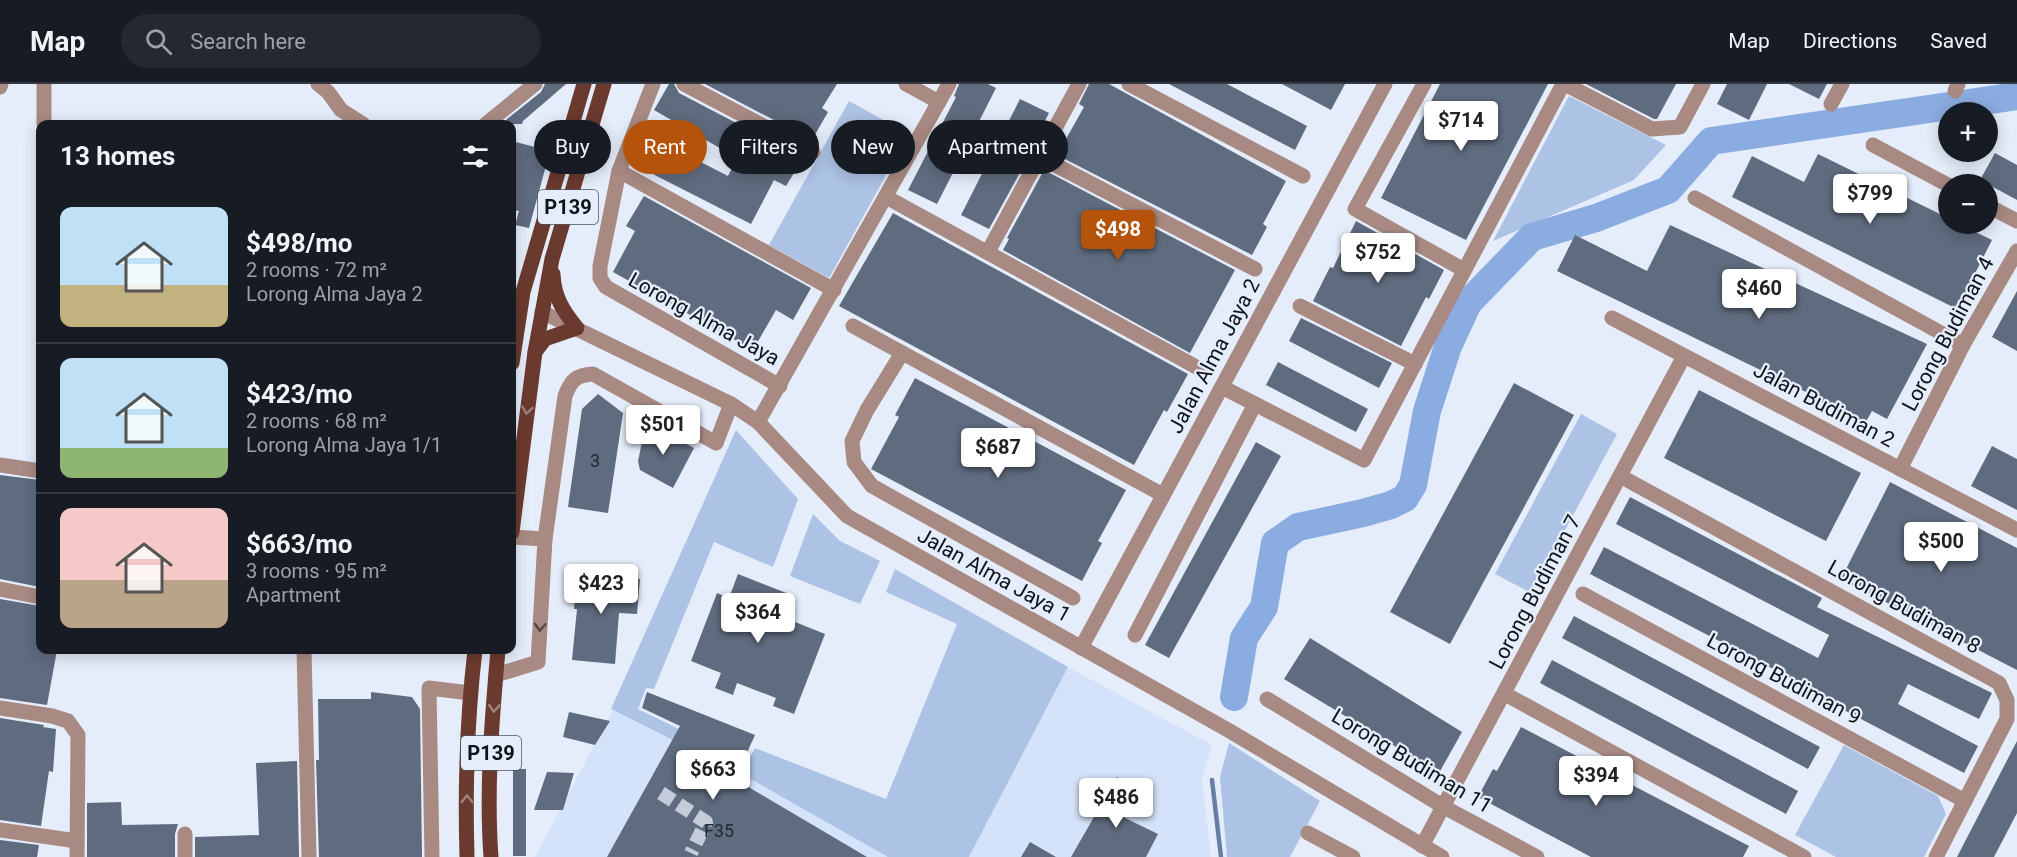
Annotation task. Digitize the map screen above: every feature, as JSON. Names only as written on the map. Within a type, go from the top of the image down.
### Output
[{"type":"main road","name":"P139","points":[[517,290],[531,266],[584,84]]},
{"type":"main road","name":"P139","points":[[516,502],[534,352],[552,259],[604,84]]},
{"type":"main road","points":[[534,352],[545,339],[577,328],[562,309],[557,298],[553,286],[552,259]]},
{"type":"main road","points":[[516,345],[523,324],[542,312],[534,302],[530,281],[531,266]]},
{"type":"main road","name":"P139","points":[[468,857],[466,782],[470,693],[475,654]]},
{"type":"main road","name":"P139","points":[[491,857],[488,824],[498,654]]},
{"type":"street","points":[[44,84],[44,120]]},
{"type":"street","points":[[318,84],[328,92],[341,110],[357,120]]},
{"type":"street","points":[[491,120],[535,84]]},
{"type":"street","name":"Lorong Alma Jaya","points":[[653,84],[619,171],[600,266],[600,278],[606,287],[780,386]]},
{"type":"street","points":[[684,84],[751,120]]},
{"type":"street","points":[[906,84],[939,102]]},
{"type":"street","points":[[758,422],[949,84]]},
{"type":"street","points":[[1060,120],[1079,84]]},
{"type":"street","points":[[1129,84],[1304,176]]},
{"type":"street","name":"Jalan Alma Jaya 2","points":[[1081,648],[1385,84]]},
{"type":"street","points":[[1424,84],[1355,209],[1464,270]]},
{"type":"street","points":[[1222,387],[1364,459],[1564,84],[1652,129],[1680,127],[1703,84]]},
{"type":"street","points":[[1831,104],[1842,84]]},
{"type":"street","points":[[1873,145],[1938,180]]},
{"type":"street","points":[[619,171],[834,290]]},
{"type":"street","points":[[1068,172],[1255,269]]},
{"type":"street","points":[[987,252],[1031,174]]},
{"type":"street","points":[[886,197],[1200,369]]},
{"type":"street","points":[[1695,198],[1963,345]]},
{"type":"street","points":[[1998,211],[2017,221]]},
{"type":"street","name":"Lorong Budiman 4","points":[[1900,469],[1963,345],[2017,251]]},
{"type":"street","points":[[1300,306],[1415,364]]},
{"type":"street","name":"Jalan Alma Jaya 1","points":[[542,312],[731,404],[758,422],[847,516],[1228,730],[1442,857]]},
{"type":"street","name":"Jalan Budiman 2","points":[[1612,318],[2017,530]]},
{"type":"street","points":[[853,326],[1163,495]]},
{"type":"street","points":[[902,353],[867,410],[852,441],[854,462],[872,486],[1073,598]]},
{"type":"street","name":"Lorong Budiman 7","points":[[1422,846],[1684,356]]},
{"type":"street","points":[[496,675],[538,662],[545,540],[566,396],[570,384],[581,375],[593,374],[716,443],[731,404]]},
{"type":"street","points":[[1135,635],[1254,404]]},
{"type":"street","points":[[0,465],[36,470]]},
{"type":"street","name":"Lorong Budiman 8","points":[[1620,476],[1999,683],[2007,700],[2007,719],[1936,857]]},
{"type":"street","points":[[516,536],[545,540]]},
{"type":"street","points":[[0,589],[36,596]]},
{"type":"street","name":"Lorong Budiman 9","points":[[1583,594],[1965,801]]},
{"type":"street","points":[[304,654],[309,857]]},
{"type":"street","points":[[432,857],[429,688],[470,693]]},
{"type":"street","points":[[1504,694],[1804,857]]},
{"type":"street","name":"Lorong Budiman 11","points":[[1267,699],[1444,807],[1537,857]]},
{"type":"street","points":[[0,708],[52,716],[68,721],[78,735],[77,849],[0,830]]},
{"type":"street","points":[[1308,832],[1353,857]]},
{"type":"street","points":[[185,834],[185,857]]},
{"type":"shaded area","points":[[1569,96],[1666,145],[1634,180],[1493,241]]},
{"type":"shaded area","points":[[849,101],[884,120],[838,120]]},
{"type":"shaded area","points":[[831,133],[831,174],[887,174],[829,278],[769,245],[808,174],[819,174],[819,155]]},
{"type":"shaded area","points":[[1581,414],[1617,434],[1531,593],[1495,574]]},
{"type":"shaded area","points":[[736,430],[798,499],[773,567],[714,542],[654,689],[646,688],[638,709],[747,762],[755,748],[886,799],[957,624],[886,592],[895,569],[1068,667],[969,857],[888,857],[749,778],[611,709]]},
{"type":"shaded area","points":[[813,514],[840,541],[880,561],[860,604],[790,576]]},
{"type":"shaded area","points":[[1068,667],[1212,745],[1202,777],[1211,857],[969,857]]},
{"type":"shaded area","points":[[613,710],[749,778],[890,857],[535,857]]},
{"type":"shaded area","points":[[1229,743],[1320,801],[1290,857],[1227,857],[1220,777]]},
{"type":"shaded area","points":[[1844,745],[1938,796],[1946,814],[1924,857],[1836,857],[1795,835]]},
{"type":"building","points":[[545,84],[566,84],[522,124],[516,124],[516,120],[507,120],[507,119],[541,92]]},
{"type":"building","points":[[669,84],[674,84],[679,93],[731,120],[719,120],[719,148],[707,141],[707,120],[671,120],[654,110]]},
{"type":"building","points":[[705,84],[837,84],[822,108],[828,112],[819,128],[819,120],[774,120]]},
{"type":"building","points":[[959,84],[988,84],[996,88],[980,120],[944,120],[956,97],[954,96]]},
{"type":"building","points":[[1089,84],[1109,84],[1286,181],[1263,224],[1267,227],[1252,255],[1068,161],[1068,135],[1084,107],[1079,104]]},
{"type":"building","points":[[1169,84],[1227,84],[1307,126],[1295,150]]},
{"type":"building","points":[[1282,84],[1345,84],[1331,110]]},
{"type":"building","points":[[1440,84],[1548,84],[1466,240],[1381,198]]},
{"type":"building","points":[[1586,84],[1676,84],[1657,119],[1654,119]]},
{"type":"building","points":[[1727,84],[1767,84],[1749,120],[1717,104]]},
{"type":"building","points":[[1789,84],[1827,84],[1819,99]]},
{"type":"building","points":[[1020,99],[1049,113],[1045,120],[1009,120]]},
{"type":"building","points":[[516,142],[534,147],[534,174],[544,174],[529,228],[516,225],[519,211],[516,211]]},
{"type":"building","points":[[927,153],[927,174],[952,174],[937,204],[908,190]]},
{"type":"building","points":[[1818,154],[1938,213],[1938,234],[1980,234],[1992,240],[1957,309],[1732,197],[1752,156],[1804,182]]},
{"type":"building","points":[[1998,155],[2017,165],[2017,200],[1998,190],[1998,174],[1983,174],[1990,162],[1998,162]]},
{"type":"building","points":[[707,165],[719,171],[719,174],[728,176],[729,174],[793,174],[786,186],[774,180],[751,224],[653,174],[707,174]]},
{"type":"building","points":[[982,174],[1019,174],[989,229],[961,215]]},
{"type":"building","points":[[1042,174],[1052,174],[1235,270],[1190,353],[1003,250],[1009,239],[1007,238]]},
{"type":"building","points":[[644,196],[811,288],[793,320],[776,310],[753,350],[613,272],[635,231],[626,226]]},
{"type":"building","points":[[893,213],[1188,374],[1167,412],[1164,410],[1134,465],[839,306]]},
{"type":"building","points":[[1356,221],[1444,270],[1429,299],[1426,297],[1401,346],[1313,301],[1330,267],[1333,268]]},
{"type":"building","points":[[1670,225],[1927,344],[1887,419],[1872,411],[1864,425],[1813,398],[1814,396],[1557,271],[1575,235],[1647,271]]},
{"type":"building","points":[[2017,291],[2017,351],[1992,337]]},
{"type":"building","points":[[1301,318],[1392,363],[1379,388],[1289,341]]},
{"type":"building","points":[[1278,362],[1368,409],[1356,432],[1266,385]]},
{"type":"building","points":[[915,378],[1126,490],[1098,541],[1102,543],[1082,581],[871,469],[899,417],[895,415]]},
{"type":"building","points":[[1514,383],[1574,415],[1450,644],[1390,612]]},
{"type":"building","points":[[1699,390],[1861,473],[1826,541],[1664,458]]},
{"type":"building","points":[[598,394],[623,413],[608,513],[568,507],[582,409]]},
{"type":"building","points":[[646,423],[694,448],[673,488],[640,470],[638,461]]},
{"type":"building","points":[[1256,442],[1281,456],[1169,658],[1145,645]]},
{"type":"building","points":[[1992,446],[2017,459],[2017,510],[1971,486]]},
{"type":"building","points":[[0,475],[36,480],[36,586],[0,579]]},
{"type":"building","points":[[1890,482],[2017,548],[2017,670],[1841,579]]},
{"type":"building","points":[[1630,497],[1822,598],[1817,607],[1992,693],[1979,719],[1908,684],[1898,704],[1978,746],[1964,773],[1800,687],[1802,684],[1590,574],[1604,547],[1818,658],[1829,635],[1616,524]]},
{"type":"building","points":[[577,574],[640,579],[637,614],[619,613],[615,664],[572,660],[577,609],[574,609]]},
{"type":"building","points":[[738,574],[794,596],[785,618],[825,634],[794,714],[773,706],[776,698],[737,683],[733,695],[715,688],[721,673],[691,661],[717,593],[729,598]]},
{"type":"building","points":[[0,599],[36,605],[36,654],[56,654],[47,705],[0,698]]},
{"type":"building","points":[[1574,616],[1820,747],[1808,769],[1562,638]]},
{"type":"building","points":[[1310,638],[1462,732],[1439,773],[1284,679]]},
{"type":"building","points":[[1552,660],[1798,791],[1786,814],[1540,683]]},
{"type":"building","points":[[371,692],[412,697],[420,709],[422,857],[319,857],[316,760],[319,760],[318,699],[371,699]]},
{"type":"building","points":[[647,692],[755,735],[735,779],[867,857],[607,857],[680,726],[642,708]]},
{"type":"building","points":[[569,712],[610,721],[595,745],[563,737]]},
{"type":"building","points":[[0,718],[56,729],[53,772],[49,771],[41,826],[0,820]]},
{"type":"building","points":[[1521,727],[1749,846],[1743,857],[1591,857],[1478,797],[1493,769],[1497,771]]},
{"type":"building","points":[[2017,741],[2017,813],[1994,857],[1957,857]]},
{"type":"building","points":[[297,761],[299,857],[195,857],[195,837],[259,835],[256,763]]},
{"type":"building","points":[[513,769],[526,769],[526,856],[513,856]]},
{"type":"building","points":[[547,772],[574,773],[563,810],[534,810]]},
{"type":"building","points":[[1117,777],[1138,788],[1121,816],[1158,834],[1146,857],[1071,857]]},
{"type":"building","points":[[121,802],[122,825],[178,824],[175,834],[175,857],[87,857],[87,803]]},
{"type":"building","points":[[0,840],[39,845],[37,857],[0,857]]},
{"type":"building","points":[[1030,842],[1056,857],[1021,857]]},
{"type":"waterway","points":[[1234,697],[1244,638],[1264,607],[1275,543],[1298,527],[1363,513],[1391,505],[1405,498],[1413,485],[1427,411],[1448,346],[1468,303],[1532,237],[1596,218],[1668,190],[1711,141],[2017,96]]},
{"type":"waterway","points":[[1212,780],[1221,857]]},
{"type":"tunnel","points":[[661,793],[706,822],[691,853]]}]
